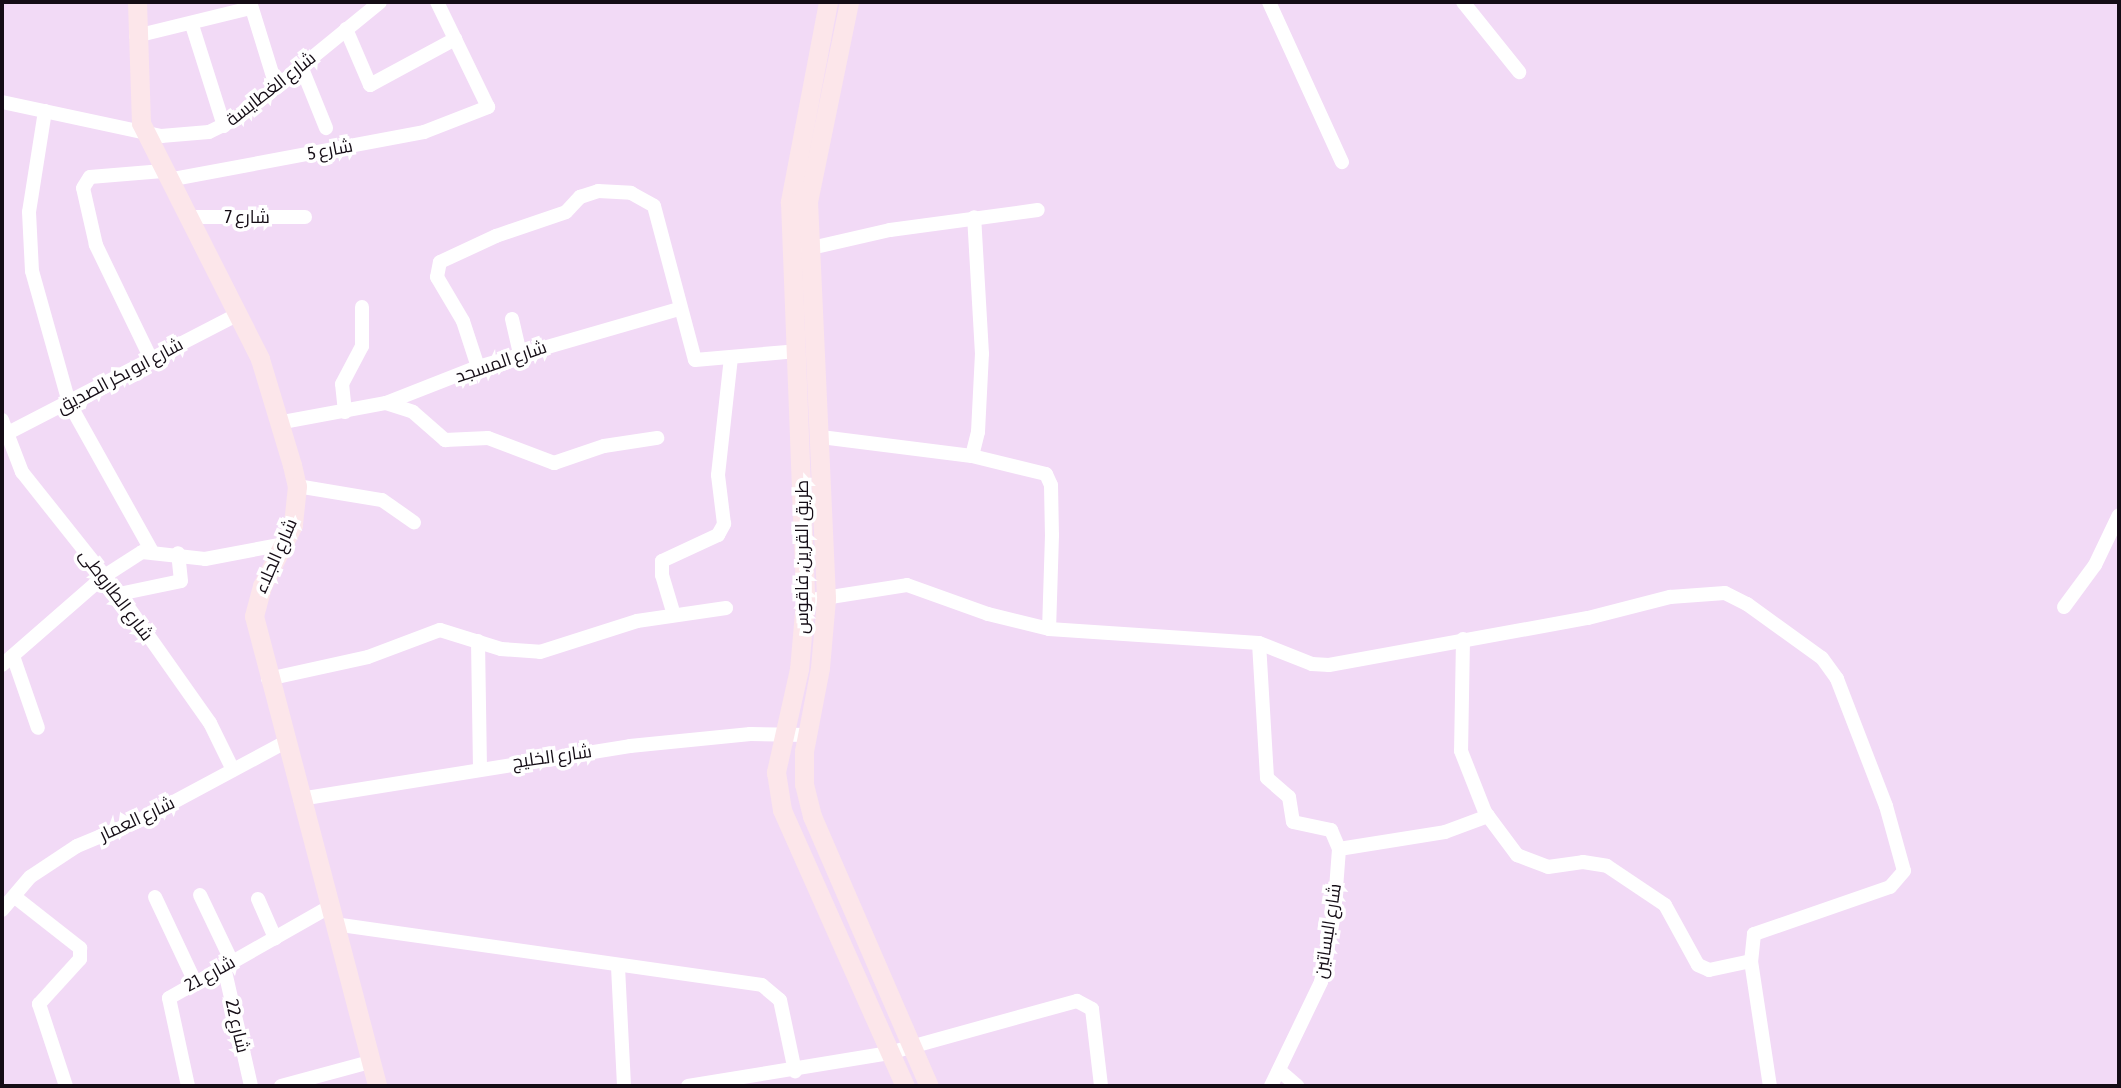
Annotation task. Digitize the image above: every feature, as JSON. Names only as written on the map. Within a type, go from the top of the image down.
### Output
[{"type":"main road","name":"شارع الجلاء","points":[[137,2],[139,108],[145,133],[260,359],[282,422],[297,486],[297,506],[284,544],[262,586],[254,616],[284,743],[377,1086]]},
{"type":"main road","name":"طريق القرين, فاقوس","points":[[828,2],[790,202],[799,380],[805,601],[799,669],[781,735],[776,772],[782,810],[905,1086]]},
{"type":"main road","name":"طريق القرين, فاقوس","points":[[849,2],[837,71],[813,164],[807,249],[820,377],[827,599],[803,768],[809,808],[909,1047],[929,1086]]},
{"type":"main road","points":[[799,380],[820,377]]},
{"type":"main road","points":[[802,493],[823,493]]},
{"type":"street","name":"شارع الغطايسة","points":[[2,102],[145,133],[193,135],[224,126],[380,2]]},
{"type":"street","points":[[346,29],[370,85],[455,39],[437,2]]},
{"type":"street","points":[[1269,2],[1342,162]]},
{"type":"street","points":[[1463,2],[1519,72]]},
{"type":"street","points":[[136,36],[192,25],[251,5],[276,86]]},
{"type":"street","points":[[192,25],[224,126]]},
{"type":"street","name":"شارع 5","points":[[151,359],[96,245],[83,188],[90,177],[165,175],[424,132],[488,107],[455,39]]},
{"type":"street","points":[[301,66],[326,128]]},
{"type":"street","points":[[46,111],[29,212],[28,256],[69,403],[151,550]]},
{"type":"street","points":[[478,367],[463,321],[437,277],[437,267],[496,236],[566,212],[589,193],[631,193],[654,206],[691,356],[700,361],[797,351]]},
{"type":"street","points":[[807,249],[974,217],[1038,210]]},
{"type":"street","name":"شارع 7","points":[[188,218],[306,217]]},
{"type":"street","points":[[972,456],[982,354],[974,217]]},
{"type":"street","points":[[345,412],[342,384],[362,346],[362,307]]},
{"type":"street","name":"شارع المسجد","points":[[282,422],[386,403],[478,367],[679,309]]},
{"type":"street","name":"شارع ابو بكر الصديق","points":[[3,430],[69,403],[238,314]]},
{"type":"street","points":[[512,318],[520,354]]},
{"type":"street","points":[[674,615],[662,575],[663,561],[718,535],[724,524],[718,475],[731,358]]},
{"type":"street","points":[[386,403],[413,412],[445,440],[488,438],[554,463],[604,446],[657,438]]},
{"type":"street","name":"شارع الطاروطى","points":[[3,430],[22,472],[119,594],[210,723],[233,770]]},
{"type":"street","points":[[821,437],[972,456],[1041,470],[1049,479],[1049,629]]},
{"type":"street","points":[[297,486],[382,500],[414,522]]},
{"type":"street","points":[[2064,607],[2095,565],[2119,515]]},
{"type":"street","points":[[38,728],[6,660],[103,577],[133,556],[151,550],[205,559],[284,544]]},
{"type":"street","points":[[119,594],[181,581],[178,553]]},
{"type":"street","points":[[805,601],[827,599],[876,586],[907,585],[1049,629],[1259,643],[1305,662],[1329,665],[1588,618],[1670,597],[1725,593],[1747,604],[1822,658],[1837,679],[1886,806],[1904,871],[1890,887],[1761,929],[1749,945],[1770,1086]]},
{"type":"street","points":[[268,679],[368,657],[426,632],[453,631],[519,653],[540,652],[622,625],[726,608]]},
{"type":"street","points":[[1463,639],[1461,751],[1488,816],[1525,861],[1548,867],[1595,862],[1665,905],[1698,965],[1709,970],[1751,961]]},
{"type":"street","points":[[478,640],[480,768]]},
{"type":"street","points":[[1259,643],[1268,778],[1289,797],[1293,822],[1331,831],[1339,849],[1445,832],[1488,816]]},
{"type":"street","name":"شارع الخليج","points":[[300,799],[630,746],[807,735]]},
{"type":"street","name":"شارع العمار","points":[[2,910],[30,877],[76,846],[142,819],[284,743]]},
{"type":"street","name":"شارع البساتين","points":[[1271,1086],[1321,982],[1334,915],[1339,849]]},
{"type":"street","name":"شارع 22","points":[[200,895],[228,964],[251,1086]]},
{"type":"street","points":[[15,897],[80,948],[80,959],[39,1004],[66,1086]]},
{"type":"street","points":[[155,897],[195,982]]},
{"type":"street","points":[[258,899],[275,937]]},
{"type":"street","points":[[331,916],[618,967],[769,988],[780,1000],[788,1077]]},
{"type":"street","name":"شارع 21","points":[[188,1086],[169,998],[275,937],[331,916]]},
{"type":"street","points":[[618,967],[624,1086]]},
{"type":"street","points":[[688,1086],[788,1077],[1084,1002],[1092,1009],[1101,1086]]},
{"type":"street","points":[[281,1086],[370,1062]]},
{"type":"street","points":[[1280,1071],[1297,1086]]}]
